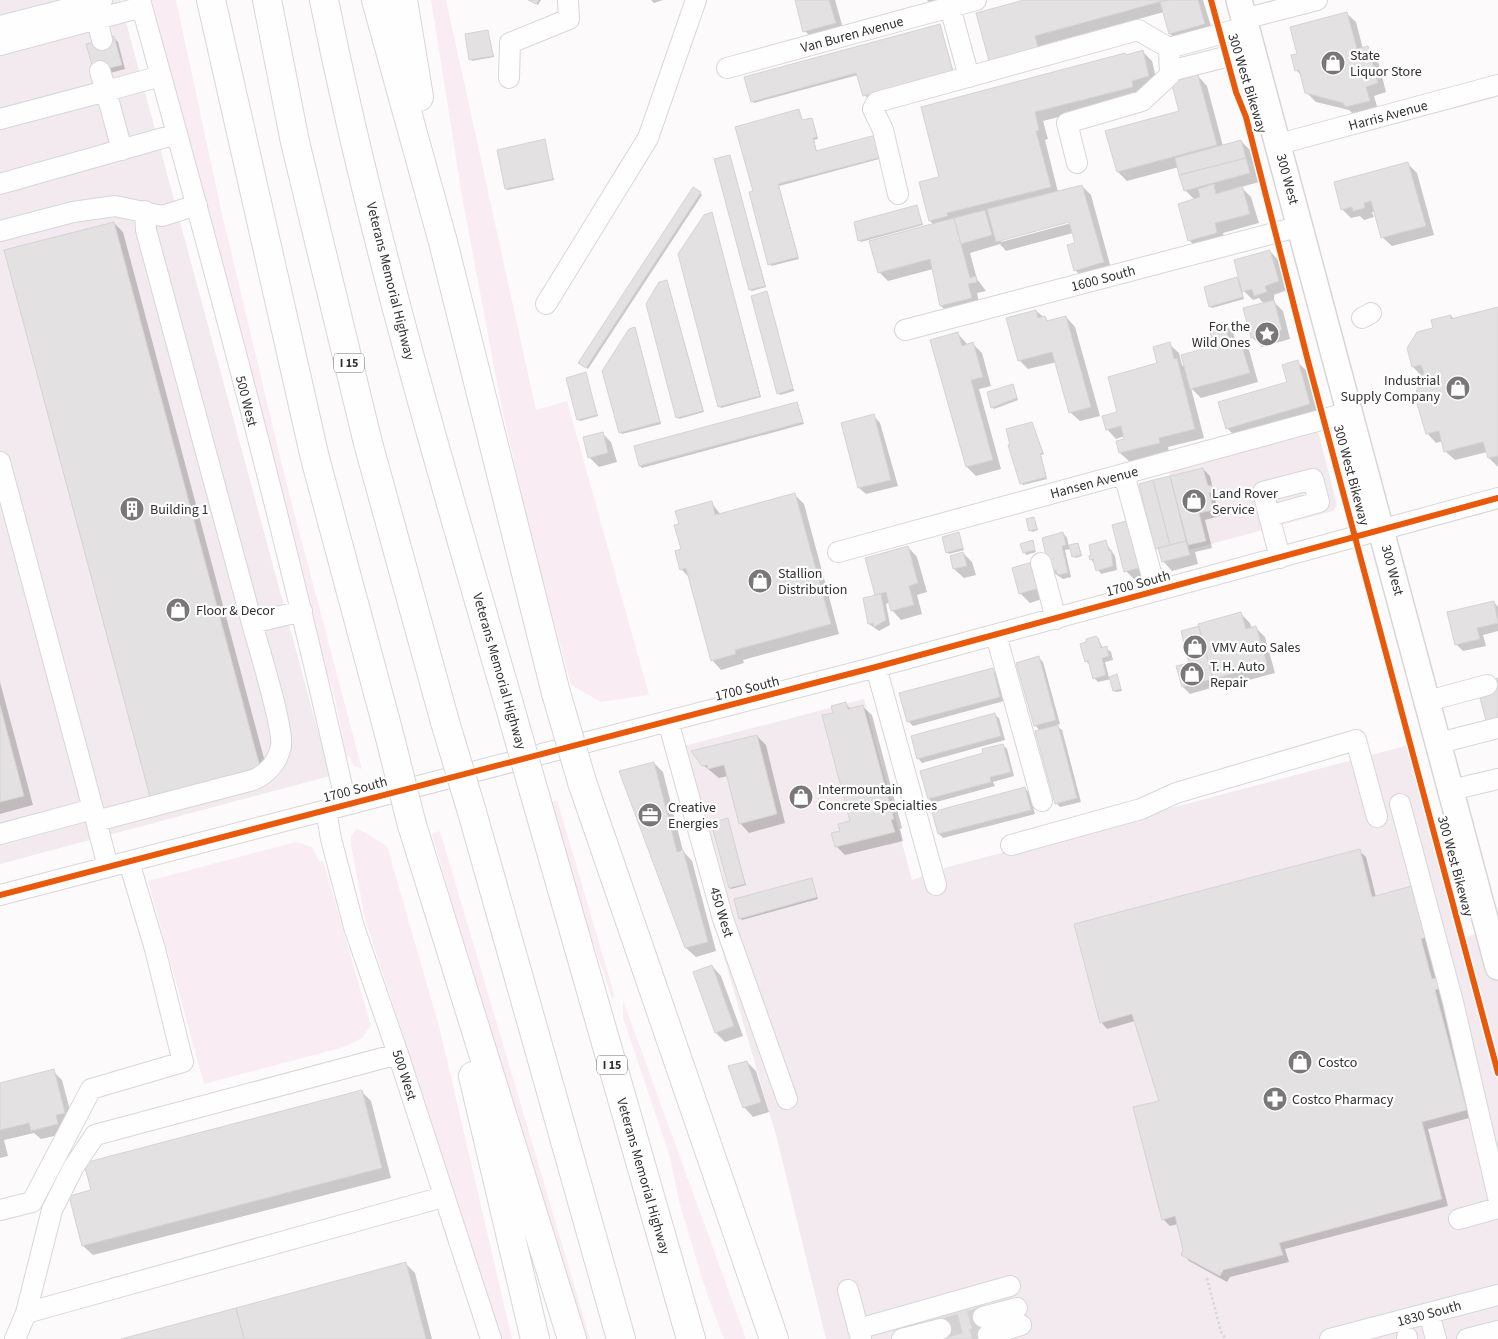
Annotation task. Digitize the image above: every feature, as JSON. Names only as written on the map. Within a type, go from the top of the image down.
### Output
[{"type":"highway","points":[[211,0],[315,458],[412,825],[535,1339]]},
{"type":"highway","name":"I 15","points":[[267,0],[295,142],[368,444],[445,722],[621,1339]]},
{"type":"highway","name":"Veterans Memorial Highway","points":[[324,0],[340,81],[419,396],[691,1339]]},
{"type":"highway","points":[[376,0],[443,242],[556,693],[582,782],[732,1222],[774,1339]]},
{"type":"highway","points":[[403,0],[443,242]]},
{"type":"highway","points":[[412,825],[572,1339]]},
{"type":"highway","points":[[732,1222],[764,1339]]},
{"type":"highway","points":[[664,1245],[697,1339]]},
{"type":"main road","name":"300 West","points":[[1246,24],[1439,743],[1494,934],[1498,967]]},
{"type":"street","points":[[0,26],[102,0]]},
{"type":"street","points":[[509,78],[510,43],[569,19],[568,0]]},
{"type":"street","points":[[546,304],[648,138],[696,0]]},
{"type":"street","name":"Van Buren Avenue","points":[[727,68],[976,0]]},
{"type":"street","points":[[898,194],[883,130],[873,109],[877,102],[1138,30],[1169,48],[1317,0]]},
{"type":"street","points":[[0,45],[92,21],[141,4]]},
{"type":"street","name":"500 West","points":[[141,4],[197,205],[302,611],[346,804]]},
{"type":"street","points":[[950,7],[969,77]]},
{"type":"street","points":[[92,21],[97,41]]},
{"type":"street","points":[[1170,71],[1246,24]]},
{"type":"street","points":[[1077,163],[1067,123],[1142,101],[1170,75],[1169,48]]},
{"type":"street","points":[[105,69],[122,150]]},
{"type":"street","points":[[0,119],[161,76]]},
{"type":"street","name":"Harris Avenue","points":[[1279,144],[1498,85]]},
{"type":"street","points":[[0,184],[177,134]]},
{"type":"street","points":[[0,231],[73,212],[107,207],[115,206],[162,216],[197,205]]},
{"type":"street","points":[[0,834],[253,780],[264,775],[275,762],[281,745],[278,724],[252,623],[146,230],[145,211]]},
{"type":"street","name":"1600 South","points":[[905,330],[1301,226]]},
{"type":"street","name":"Hansen Avenue","points":[[838,552],[1350,412]]},
{"type":"street","points":[[0,462],[108,867]]},
{"type":"street","points":[[1124,474],[1156,592]]},
{"type":"street","name":"1700 South","points":[[0,896],[876,667],[1498,498]]},
{"type":"street","points":[[1269,516],[1280,558]]},
{"type":"street","points":[[1041,563],[1056,619]]},
{"type":"street","points":[[252,623],[302,611]]},
{"type":"street","points":[[996,635],[1042,801]]},
{"type":"street","points":[[876,667],[936,886]]},
{"type":"street","points":[[1428,701],[1487,685]]},
{"type":"street","name":"450 West","points":[[668,721],[723,919],[787,1099]]},
{"type":"street","points":[[1439,743],[1498,728]]},
{"type":"street","points":[[1011,845],[1141,809],[1176,793],[1356,740],[1377,817]]},
{"type":"street","points":[[1452,790],[1498,778]]},
{"type":"street","points":[[1400,804],[1453,1002],[1498,1197]]},
{"type":"street","name":"500 West","points":[[326,810],[331,839],[354,927],[398,1054],[443,1197],[491,1339]]},
{"type":"street","points":[[0,1210],[32,1202],[91,1089],[183,1062],[156,949],[129,862]]},
{"type":"street","points":[[15,1339],[26,1312],[52,1210],[73,1168],[95,1135],[398,1054]]},
{"type":"street","points":[[26,1312],[443,1197]]},
{"type":"street","points":[[1459,1219],[1498,1208]]},
{"type":"street","points":[[848,1290],[860,1334],[1010,1286]]},
{"type":"street","name":"1830 South","points":[[1330,1339],[1498,1294]]},
{"type":"street","points":[[1429,1313],[1436,1339]]},
{"type":"street","points":[[985,1326],[1019,1317]]},
{"type":"street","points":[[902,1339],[941,1329]]},
{"type":"street","points":[[1466,1339],[1498,1331]]},
{"type":"path","points":[[1207,1278],[1221,1332],[1226,1339]]},
{"type":"shaded area","points":[[0,0],[120,0],[330,776],[0,864]]},
{"type":"shaded area","points":[[146,0],[176,0],[222,214],[286,482],[362,769],[354,766],[349,756],[346,757],[336,703],[304,598]]},
{"type":"shaded area","points":[[431,0],[446,0],[536,410],[567,401],[649,695],[601,702],[571,685],[532,541],[501,404],[463,202]]},
{"type":"shaded area","points":[[1317,427],[1337,505],[1333,511],[1189,550],[1168,467]]},
{"type":"shaded area","points":[[864,699],[912,880],[948,867],[1409,745],[1462,938],[1498,928],[1498,1339],[826,1339],[777,1139],[717,933],[730,927],[684,746]]},
{"type":"shaded area","points":[[557,800],[615,997],[612,998],[584,916],[550,802]]},
{"type":"shaded area","points":[[357,828],[387,846],[440,1030],[512,1339],[502,1339],[365,919],[351,845],[351,837]]},
{"type":"shaded area","points":[[440,831],[590,1339],[578,1339],[432,834]]},
{"type":"shaded area","points":[[296,842],[312,847],[319,861],[323,861],[371,1026],[362,1038],[344,1047],[204,1084],[148,881]]},
{"type":"shaded area","points":[[623,1000],[746,1339],[724,1339],[706,1291],[680,1205],[669,1154],[623,1018]]},
{"type":"building","points":[[528,0],[539,0],[536,4]]},
{"type":"building","points":[[795,0],[829,0],[836,23],[803,32]]},
{"type":"building","points":[[1024,0],[1166,0],[1035,36],[1038,47],[989,61],[976,13]]},
{"type":"building","points":[[1169,0],[1198,0],[1205,24],[1169,34],[1160,2]]},
{"type":"building","name":"State Liquor Store","points":[[1347,12],[1357,49],[1368,46],[1378,83],[1366,87],[1370,101],[1345,107],[1343,103],[1305,93],[1299,70],[1295,71],[1291,55],[1297,54],[1290,27]]},
{"type":"building","points":[[940,24],[953,72],[863,96],[856,73],[751,102],[744,77]]},
{"type":"building","points":[[488,30],[493,56],[469,60],[465,34]]},
{"type":"building","points":[[114,36],[122,65],[94,72],[86,44]]},
{"type":"building","points":[[1143,50],[1149,76],[1132,81],[1133,87],[1035,112],[1039,130],[1036,131],[1051,187],[947,213],[948,216],[929,221],[919,182],[939,177],[921,107],[1125,53],[1126,55]]},
{"type":"building","points":[[1198,75],[1217,145],[1117,172],[1105,131],[1179,111],[1171,82]]},
{"type":"building","points":[[799,109],[802,120],[812,118],[817,137],[813,138],[816,151],[876,135],[882,157],[778,184],[798,257],[768,265],[749,192],[753,191],[735,127]]},
{"type":"building","points":[[545,139],[553,179],[505,189],[497,150]]},
{"type":"building","points":[[1241,140],[1246,158],[1179,175],[1175,158]]},
{"type":"building","points":[[730,155],[765,286],[749,290],[714,159]]},
{"type":"building","points":[[1246,158],[1250,173],[1184,191],[1179,175]]},
{"type":"building","points":[[1408,162],[1426,226],[1381,238],[1371,201],[1364,203],[1365,208],[1353,211],[1352,207],[1341,210],[1334,182]]},
{"type":"building","points":[[1214,184],[1216,194],[1242,186],[1250,214],[1215,223],[1217,233],[1188,241],[1178,204],[1200,197],[1198,189]]},
{"type":"building","points":[[1082,185],[1104,262],[1074,271],[1067,245],[1075,243],[1069,222],[996,242],[987,209]]},
{"type":"building","points":[[693,187],[701,192],[586,368],[578,363]]},
{"type":"building","points":[[917,205],[922,224],[858,241],[854,222]]},
{"type":"building","points":[[985,210],[992,235],[961,244],[954,218]]},
{"type":"building","points":[[712,212],[760,396],[718,407],[678,254],[704,215]]},
{"type":"building","points":[[954,218],[970,278],[976,276],[977,282],[968,284],[972,298],[940,306],[930,259],[878,273],[869,241]]},
{"type":"building","name":"Building 1","points":[[114,222],[260,767],[150,797],[4,250]]},
{"type":"building","points":[[1270,250],[1279,281],[1265,286],[1267,292],[1254,296],[1252,289],[1242,292],[1234,260]]},
{"type":"building","points":[[1237,277],[1243,297],[1209,307],[1204,287]]},
{"type":"building","points":[[667,280],[703,411],[676,418],[646,304],[659,282]]},
{"type":"building","points":[[767,291],[793,389],[777,394],[751,296]]},
{"type":"building","points":[[1274,300],[1282,330],[1251,338],[1243,308]]},
{"type":"building","name":"Industrial Supply Company","points":[[1498,307],[1498,456],[1488,458],[1483,442],[1444,452],[1439,431],[1426,434],[1415,397],[1420,379],[1424,373],[1421,365],[1412,367],[1407,348],[1417,332],[1433,328],[1431,320],[1451,315],[1451,319]]},
{"type":"building","points":[[1036,310],[1038,318],[1045,316],[1047,321],[1066,316],[1091,407],[1069,413],[1052,352],[1018,361],[1006,318]]},
{"type":"building","points":[[1224,322],[1230,342],[1240,340],[1250,373],[1190,389],[1181,355],[1214,346],[1208,326]]},
{"type":"building","points":[[635,327],[660,422],[619,433],[602,371],[629,329]]},
{"type":"building","points":[[958,332],[962,346],[973,342],[983,377],[971,380],[993,460],[966,467],[930,340]]},
{"type":"building","points":[[1170,342],[1174,359],[1177,358],[1195,429],[1159,438],[1160,443],[1119,453],[1116,441],[1124,439],[1121,426],[1106,430],[1102,416],[1117,412],[1108,377],[1157,363],[1153,347]]},
{"type":"building","points":[[1298,360],[1310,404],[1226,429],[1218,402],[1287,382],[1282,365]]},
{"type":"building","points":[[586,372],[597,415],[577,420],[566,378]]},
{"type":"building","points":[[1013,384],[1017,398],[991,408],[987,392]]},
{"type":"building","points":[[797,402],[803,422],[639,466],[634,446]]},
{"type":"building","points":[[874,414],[891,480],[858,488],[841,423]]},
{"type":"building","points":[[1032,422],[1043,453],[1040,454],[1046,477],[1020,484],[1008,445],[1010,445],[1006,429]]},
{"type":"building","points":[[603,432],[608,453],[588,458],[583,437]]},
{"type":"building","name":"Land Rover Service","points":[[1203,468],[1208,486],[1211,485],[1213,492],[1209,493],[1214,510],[1199,513],[1206,541],[1188,545],[1170,476]]},
{"type":"building","points":[[1170,476],[1186,541],[1170,545],[1153,480]]},
{"type":"building","points":[[1153,480],[1170,545],[1155,549],[1139,484]]},
{"type":"building","points":[[795,493],[831,624],[735,650],[736,654],[711,661],[686,568],[680,570],[675,551],[681,549],[674,525],[679,524],[675,511],[712,501],[715,515]]},
{"type":"building","points":[[1034,517],[1037,529],[1029,531],[1026,519]]},
{"type":"building","points":[[1130,520],[1142,567],[1124,572],[1112,525]]},
{"type":"building","points":[[959,532],[963,548],[946,553],[942,537]]},
{"type":"building","points":[[1063,532],[1066,545],[1062,546],[1068,573],[1057,575],[1056,570],[1050,572],[1042,538]]},
{"type":"building","points":[[1033,540],[1035,550],[1023,553],[1020,544]]},
{"type":"building","points":[[1106,540],[1109,551],[1111,550],[1113,566],[1096,571],[1093,559],[1090,560],[1089,545]]},
{"type":"building","points":[[1186,541],[1190,555],[1162,562],[1158,548]]},
{"type":"building","points":[[1078,543],[1081,555],[1072,557],[1069,545]]},
{"type":"building","points":[[908,546],[918,583],[909,586],[914,605],[891,611],[886,592],[875,595],[865,558]]},
{"type":"building","points":[[963,552],[967,566],[953,569],[950,556]]},
{"type":"building","points":[[1032,562],[1039,588],[1019,594],[1012,568]]},
{"type":"building","points":[[881,594],[886,620],[874,627],[873,623],[868,624],[863,598]]},
{"type":"building","points":[[1494,601],[1498,623],[1477,628],[1480,639],[1455,645],[1447,612]]},
{"type":"building","points":[[1241,612],[1246,629],[1256,626],[1267,664],[1213,679],[1198,624]]},
{"type":"building","name":"VMV Auto Sales","points":[[1199,626],[1213,679],[1182,687],[1176,666],[1189,663],[1181,631]]},
{"type":"building","points":[[1096,636],[1101,648],[1107,646],[1109,656],[1102,658],[1106,675],[1093,679],[1088,660],[1085,662],[1080,644],[1086,642],[1086,639]]},
{"type":"building","points":[[1039,656],[1056,720],[1034,726],[1016,663]]},
{"type":"building","points":[[993,668],[1000,697],[907,722],[899,693]]},
{"type":"building","points":[[1117,674],[1121,689],[1113,691],[1109,677]]},
{"type":"building","points":[[1498,678],[1498,721],[1487,724],[1480,698],[1490,695],[1486,681]]},
{"type":"building","points":[[846,702],[848,709],[863,705],[894,819],[891,820],[895,832],[835,847],[831,833],[840,831],[838,824],[850,821],[822,715],[833,713],[831,706]]},
{"type":"building","points":[[0,705],[24,796],[0,802]]},
{"type":"building","points":[[995,713],[1001,736],[917,759],[911,736]]},
{"type":"building","points":[[1058,725],[1077,798],[1055,804],[1035,731]]},
{"type":"building","points":[[757,735],[777,814],[739,824],[724,765],[708,769],[707,765],[702,766],[691,751]]},
{"type":"building","points":[[1003,744],[1011,772],[990,777],[991,782],[928,799],[920,771],[983,753],[982,749]]},
{"type":"building","points":[[654,762],[677,852],[683,850],[708,942],[685,948],[619,771]]},
{"type":"building","points":[[1025,787],[1031,810],[938,834],[932,812]]},
{"type":"building","points":[[728,818],[745,884],[729,888],[711,823]]},
{"type":"building","name":"Costco","points":[[1360,849],[1372,897],[1415,885],[1428,936],[1421,939],[1432,979],[1440,977],[1443,987],[1435,990],[1467,1110],[1422,1122],[1442,1199],[1279,1243],[1283,1255],[1223,1270],[1220,1276],[1181,1255],[1183,1250],[1175,1216],[1162,1220],[1133,1107],[1159,1101],[1132,1014],[1100,1023],[1074,924]]},
{"type":"building","points":[[812,878],[817,897],[739,919],[734,899]]},
{"type":"building","points":[[712,965],[734,1026],[715,1033],[693,972]]},
{"type":"building","points":[[747,1061],[761,1102],[743,1108],[728,1066]]},
{"type":"building","points":[[54,1069],[65,1113],[56,1115],[58,1124],[31,1131],[29,1123],[0,1130],[0,1083]]},
{"type":"building","points":[[362,1090],[382,1168],[82,1246],[69,1196],[91,1190],[84,1163]]},
{"type":"building","points":[[406,1262],[426,1339],[244,1339],[236,1308]]},
{"type":"building","points":[[979,1301],[989,1339],[943,1339],[936,1312]]},
{"type":"building","points":[[236,1308],[244,1339],[121,1339]]},
{"type":"tunnel","points":[[941,1329],[983,1317]]},
{"type":"tunnel","points":[[972,1339],[988,1335]]},
{"type":"cycle path","name":"300 West Bikeway","points":[[1211,0],[1236,92],[1246,117],[1308,361],[1498,1073]]},
{"type":"cycle path","name":"300 West Bikeway","points":[[0,895],[876,667],[1498,498]]},
{"type":"place","name":"State Liquor Store","points":[[1333,63]]},
{"type":"place","name":"For the Wild Ones","points":[[1267,334]]},
{"type":"place","name":"Industrial Supply Company","points":[[1458,388]]},
{"type":"place","name":"Land Rover Service","points":[[1194,501]]},
{"type":"place","name":"Building 1","points":[[132,509]]},
{"type":"place","name":"Stallion Distribution","points":[[760,581]]},
{"type":"place","name":"Floor & Decor","points":[[178,610]]},
{"type":"place","name":"VMV Auto Sales","points":[[1195,647]]},
{"type":"place","name":"T. H. Auto Repair","points":[[1192,674]]},
{"type":"place","name":"Intermountain Concrete Specialties","points":[[801,797]]},
{"type":"place","name":"Creative Energies","points":[[650,815]]},
{"type":"place","name":"Costco","points":[[1300,1062]]},
{"type":"place","name":"Costco Pharmacy","points":[[1275,1099]]}]
